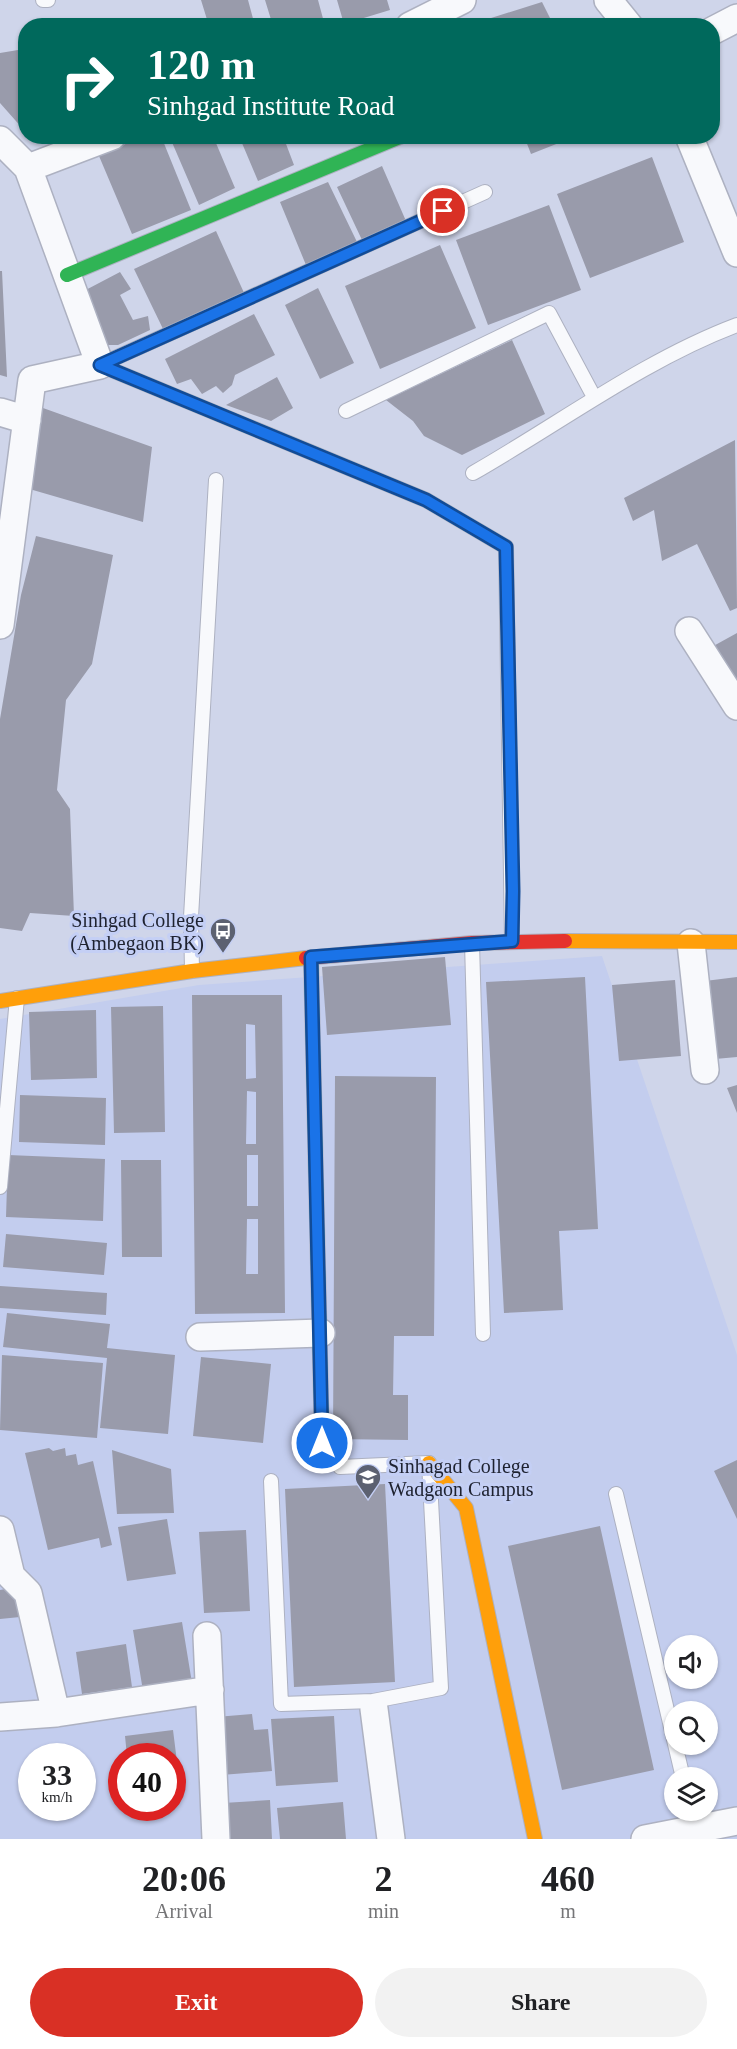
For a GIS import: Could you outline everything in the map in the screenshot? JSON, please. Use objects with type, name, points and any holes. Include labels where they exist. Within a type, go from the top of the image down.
[{"type":"street","points":[[423,18],[462,0]]},
{"type":"street","points":[[608,0],[623,18]]},
{"type":"street","points":[[720,27],[737,18]]},
{"type":"street","points":[[0,140],[28,168],[100,365]]},
{"type":"street","points":[[28,168],[91,144]]},
{"type":"street","points":[[67,275],[383,144]]},
{"type":"street","points":[[692,144],[737,253]]},
{"type":"street","points":[[0,625],[32,380],[100,365],[426,500],[506,547]]},
{"type":"street","points":[[0,412],[27,420]]},
{"type":"street","points":[[689,631],[737,706]]},
{"type":"street","points":[[0,1001],[192,971],[311,957],[472,943],[512,941],[737,942]]},
{"type":"street","points":[[691,943],[705,1070]]},
{"type":"street","points":[[311,957],[322,1443]]},
{"type":"street","points":[[200,1338],[321,1333]]},
{"type":"street","points":[[429,1463],[466,1508],[535,1839]]},
{"type":"street","points":[[0,1530],[11,1576],[28,1593],[56,1713]]},
{"type":"street","points":[[207,1636],[216,1839]]},
{"type":"street","points":[[0,1717],[56,1713],[210,1690]]},
{"type":"street","points":[[374,1705],[391,1839]]},
{"type":"street","points":[[645,1839],[690,1821]]},
{"type":"street","points":[[718,1821],[737,1821]]},
{"type":"lane","points":[[100,365],[485,192]]},
{"type":"lane","points":[[346,411],[549,313],[594,397]]},
{"type":"lane","points":[[473,473],[546,431],[594,397],[737,325]]},
{"type":"lane","points":[[192,971],[191,917],[216,480]]},
{"type":"lane","points":[[506,547],[512,941]]},
{"type":"lane","points":[[472,943],[483,1334]]},
{"type":"lane","points":[[0,1187],[17,997]]},
{"type":"lane","points":[[271,1481],[281,1704],[374,1705],[441,1688],[429,1463],[340,1467]]},
{"type":"lane","points":[[616,1494],[665,1701]]},
{"type":"shaded area","name":"Sinhagad College Wadgaon Campus","points":[[602,956],[737,1355],[737,1839],[0,1839],[0,1019],[199,985]]},
{"type":"building","points":[[201,0],[248,0],[253,18],[207,18]]},
{"type":"building","points":[[265,0],[318,0],[323,18],[271,18]]},
{"type":"building","points":[[337,0],[387,0],[390,10],[364,18],[342,18]]},
{"type":"building","points":[[542,2],[550,18],[491,18]]},
{"type":"building","points":[[18,50],[18,123],[0,103],[0,53]]},
{"type":"building","points":[[125,144],[164,144],[191,210],[132,234],[99,156]]},
{"type":"building","points":[[173,144],[216,144],[235,188],[199,205]]},
{"type":"building","points":[[242,144],[286,144],[294,165],[258,181]]},
{"type":"building","points":[[527,144],[556,144],[531,154]]},
{"type":"building","points":[[652,157],[684,242],[590,278],[557,194]]},
{"type":"building","points":[[382,166],[406,221],[362,240],[337,187]]},
{"type":"building","points":[[328,182],[357,242],[306,265],[280,202]]},
{"type":"building","points":[[549,205],[581,290],[488,325],[456,240]]},
{"type":"building","points":[[216,231],[245,295],[164,331],[134,269]]},
{"type":"building","points":[[440,245],[476,328],[380,369],[345,286]]},
{"type":"building","points":[[0,271],[2,271],[7,377],[0,375]]},
{"type":"building","points":[[120,272],[131,289],[120,295],[133,320],[148,316],[150,330],[118,345],[98,345],[80,293]]},
{"type":"building","points":[[318,288],[354,363],[320,379],[285,305]]},
{"type":"building","points":[[254,314],[275,355],[235,375],[232,385],[223,393],[216,386],[202,394],[191,379],[177,384],[165,359]]},
{"type":"building","points":[[512,340],[545,414],[462,455],[424,436],[413,421],[386,400]]},
{"type":"building","points":[[277,377],[293,408],[271,421],[226,405]]},
{"type":"building","points":[[43,408],[152,447],[143,522],[26,488]]},
{"type":"building","points":[[735,440],[737,608],[730,611],[697,544],[662,561],[654,510],[633,521],[624,498]]},
{"type":"building","points":[[36,536],[113,555],[92,664],[66,700],[57,790],[70,809],[74,916],[30,913],[22,931],[0,928],[0,719],[21,595]]},
{"type":"building","points":[[737,633],[737,697],[708,649]]},
{"type":"building","points":[[445,957],[451,1025],[327,1035],[322,967]]},
{"type":"building","points":[[585,977],[598,1229],[559,1231],[563,1310],[504,1313],[486,982]]},
{"type":"building","points":[[737,977],[737,1057],[715,1059],[705,981]]},
{"type":"building","points":[[675,980],[681,1056],[619,1061],[612,985]]},
{"type":"building","points":[[192,995],[282,995],[285,1313],[195,1314]],"holes":[[[246,1024],[255,1025],[256,1078],[246,1079]],[[247,1091],[256,1092],[256,1144],[246,1144]],[[247,1155],[258,1155],[258,1206],[247,1206]],[[247,1219],[258,1219],[258,1274],[246,1274]]]},
{"type":"building","points":[[163,1006],[165,1132],[114,1133],[111,1007]]},
{"type":"building","points":[[96,1010],[97,1078],[31,1080],[29,1012]]},
{"type":"building","points":[[335,1076],[436,1077],[434,1336],[394,1336],[393,1395],[408,1395],[408,1440],[333,1439]]},
{"type":"building","points":[[737,1085],[737,1113],[727,1088]]},
{"type":"building","points":[[20,1095],[106,1098],[105,1145],[19,1142]]},
{"type":"building","points":[[8,1155],[105,1159],[103,1221],[6,1217]]},
{"type":"building","points":[[121,1160],[161,1160],[162,1257],[122,1257]]},
{"type":"building","points":[[6,1234],[107,1243],[104,1275],[3,1267]]},
{"type":"building","points":[[0,1286],[107,1293],[106,1315],[0,1308]]},
{"type":"building","points":[[7,1313],[110,1324],[107,1348],[175,1355],[168,1434],[100,1428],[107,1358],[3,1347]]},
{"type":"building","points":[[2,1355],[103,1363],[97,1438],[0,1430]]},
{"type":"building","points":[[201,1357],[271,1364],[263,1443],[193,1436]]},
{"type":"building","points":[[49,1448],[53,1451],[65,1448],[66,1456],[76,1454],[78,1465],[93,1461],[112,1545],[101,1548],[99,1538],[48,1550],[25,1453]]},
{"type":"building","points":[[112,1450],[171,1469],[174,1513],[117,1514]]},
{"type":"building","points":[[737,1460],[737,1519],[714,1471]]},
{"type":"building","points":[[385,1484],[395,1682],[294,1687],[285,1489]]},
{"type":"building","points":[[167,1519],[176,1574],[127,1581],[118,1527]]},
{"type":"building","points":[[600,1526],[654,1770],[562,1790],[508,1546]]},
{"type":"building","points":[[246,1530],[250,1611],[204,1613],[199,1532]]},
{"type":"building","points":[[16,1587],[20,1617],[0,1619],[0,1590]]},
{"type":"building","points":[[182,1622],[192,1683],[143,1691],[133,1630]]},
{"type":"building","points":[[126,1644],[132,1687],[82,1694],[76,1652]]},
{"type":"building","points":[[252,1714],[254,1730],[268,1729],[272,1771],[221,1775],[216,1717]]},
{"type":"building","points":[[334,1716],[338,1782],[276,1786],[271,1719]]},
{"type":"building","points":[[173,1730],[175,1743],[126,1743],[125,1736]]},
{"type":"building","points":[[270,1800],[272,1839],[226,1839],[223,1803]]},
{"type":"building","points":[[343,1802],[346,1839],[280,1839],[277,1808]]},
{"type":"traffic: fast","points":[[67,275],[383,144]]},
{"type":"traffic: fast","points":[[100,365],[426,500],[506,547]]},
{"type":"traffic: fast","points":[[311,957],[322,1443]]},
{"type":"traffic: slow","points":[[565,941],[737,942]]},
{"type":"traffic: slow","points":[[0,1001],[192,971],[306,958]]},
{"type":"traffic: slow","points":[[429,1463],[466,1508],[535,1839]]},
{"type":"traffic: jam","points":[[306,958],[472,943],[565,941]]},
{"type":"place","name":"Sinhgad College (Ambegaon BK)","points":[[223,954]]},
{"type":"place","name":"Sinhagad College Wadgaon Campus","points":[[368,1500]]},
{"type":"route","points":[[322,1443],[311,957],[512,941],[506,547],[426,500],[100,365],[443,211]]}]
